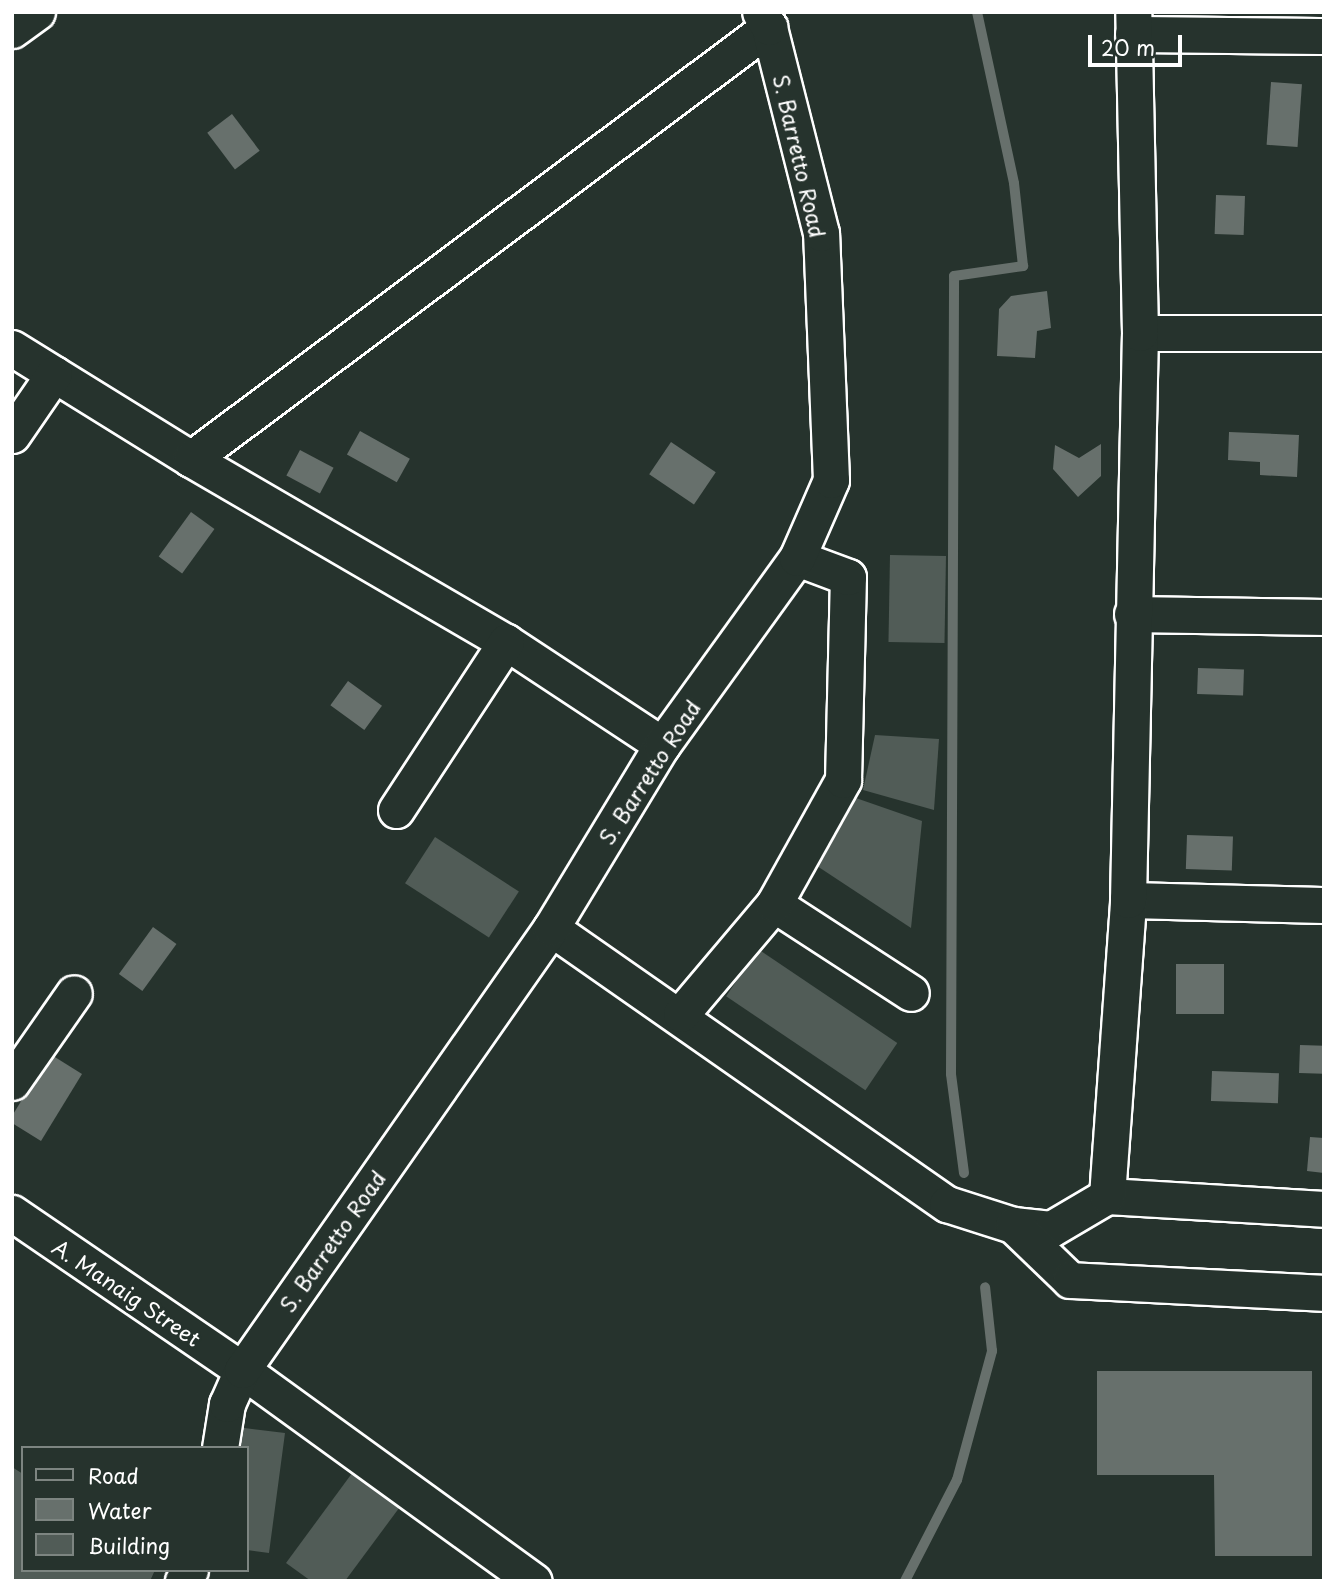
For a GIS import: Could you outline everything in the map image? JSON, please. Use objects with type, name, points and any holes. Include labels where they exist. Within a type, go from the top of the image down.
[{"type":"street","points":[[12,30],[37,12]]},
{"type":"street","points":[[191,459],[764,20]]},
{"type":"street","name":"S. Barretto Road","points":[[220,1446],[227,1404],[242,1370],[551,928],[662,745],[797,558],[831,480],[821,233],[764,20]]},
{"type":"street","points":[[1107,1196],[1128,900],[1140,333],[1133,23],[1324,36]]},
{"type":"street","points":[[1140,333],[1324,332]]},
{"type":"street","points":[[12,348],[191,459],[506,642],[662,745]]},
{"type":"street","points":[[12,435],[54,374]]},
{"type":"street","points":[[681,1014],[774,904],[843,780],[848,576],[797,558]]},
{"type":"street","points":[[1132,614],[1324,617]]},
{"type":"street","points":[[396,810],[506,642]]},
{"type":"street","points":[[1128,900],[1324,905]]},
{"type":"street","points":[[774,904],[911,993]]},
{"type":"street","points":[[551,928],[681,1014],[947,1204],[1013,1225],[1051,1229],[1107,1196],[1324,1209]]},
{"type":"street","points":[[12,1082],[74,993]]},
{"type":"street","name":"A. Manaig Street","points":[[12,1213],[242,1370],[534,1581]]},
{"type":"street","points":[[1013,1225],[1070,1280],[1324,1293]]},
{"type":"water","points":[[1271,82],[1302,84],[1298,147],[1267,145]]},
{"type":"water","points":[[232,114],[260,151],[235,169],[207,133]]},
{"type":"water","points":[[1216,195],[1245,196],[1244,235],[1215,234]]},
{"type":"water","points":[[1047,291],[1051,328],[1037,331],[1035,358],[997,356],[999,309],[1011,296]]},
{"type":"water","points":[[360,431],[410,459],[397,482],[347,455]]},
{"type":"water","points":[[1229,432],[1299,435],[1297,477],[1260,475],[1260,462],[1228,460]]},
{"type":"water","points":[[671,442],[716,472],[694,505],[649,474]]},
{"type":"water","points":[[1101,444],[1101,476],[1078,497],[1053,469],[1055,445],[1079,458]]},
{"type":"water","points":[[300,450],[334,468],[320,493],[286,476]]},
{"type":"water","points":[[191,512],[214,529],[182,574],[159,556]]},
{"type":"water","points":[[1198,668],[1244,670],[1243,696],[1197,694]]},
{"type":"water","points":[[348,681],[382,706],[364,730],[330,705]]},
{"type":"water","points":[[1187,835],[1233,837],[1232,871],[1186,869]]},
{"type":"water","points":[[153,927],[176,944],[142,991],[119,974]]},
{"type":"water","points":[[1176,964],[1224,964],[1224,1014],[1176,1014]]},
{"type":"water","points":[[1300,1045],[1324,1046],[1323,1074],[1299,1073]]},
{"type":"water","points":[[50,1054],[82,1074],[41,1141],[12,1123],[12,1116]]},
{"type":"water","points":[[1212,1071],[1279,1073],[1278,1103],[1211,1101]]},
{"type":"water","points":[[1310,1137],[1324,1138],[1324,1173],[1307,1171]]},
{"type":"water","points":[[1097,1371],[1312,1371],[1312,1556],[1215,1556],[1214,1475],[1097,1475]]},
{"type":"building","points":[[890,555],[946,556],[944,643],[888,642]]},
{"type":"building","points":[[875,735],[939,739],[934,810],[863,790]]},
{"type":"building","points":[[853,797],[922,821],[911,928],[814,864]]},
{"type":"building","points":[[435,837],[519,891],[489,938],[405,883]]},
{"type":"building","points":[[758,949],[897,1043],[865,1090],[726,996]]},
{"type":"building","points":[[229,1426],[285,1433],[269,1553],[248,1550],[248,1446],[226,1446]]},
{"type":"building","points":[[361,1461],[408,1496],[345,1581],[311,1581],[286,1563]]},
{"type":"building","points":[[12,1467],[21,1473],[21,1572],[154,1572],[150,1581],[12,1581]]},
{"type":"waterway","points":[[964,1173],[951,1074],[954,276],[1023,266],[1014,183],[977,12]]},
{"type":"waterway","points":[[905,1581],[957,1480],[992,1351],[985,1287]]}]
